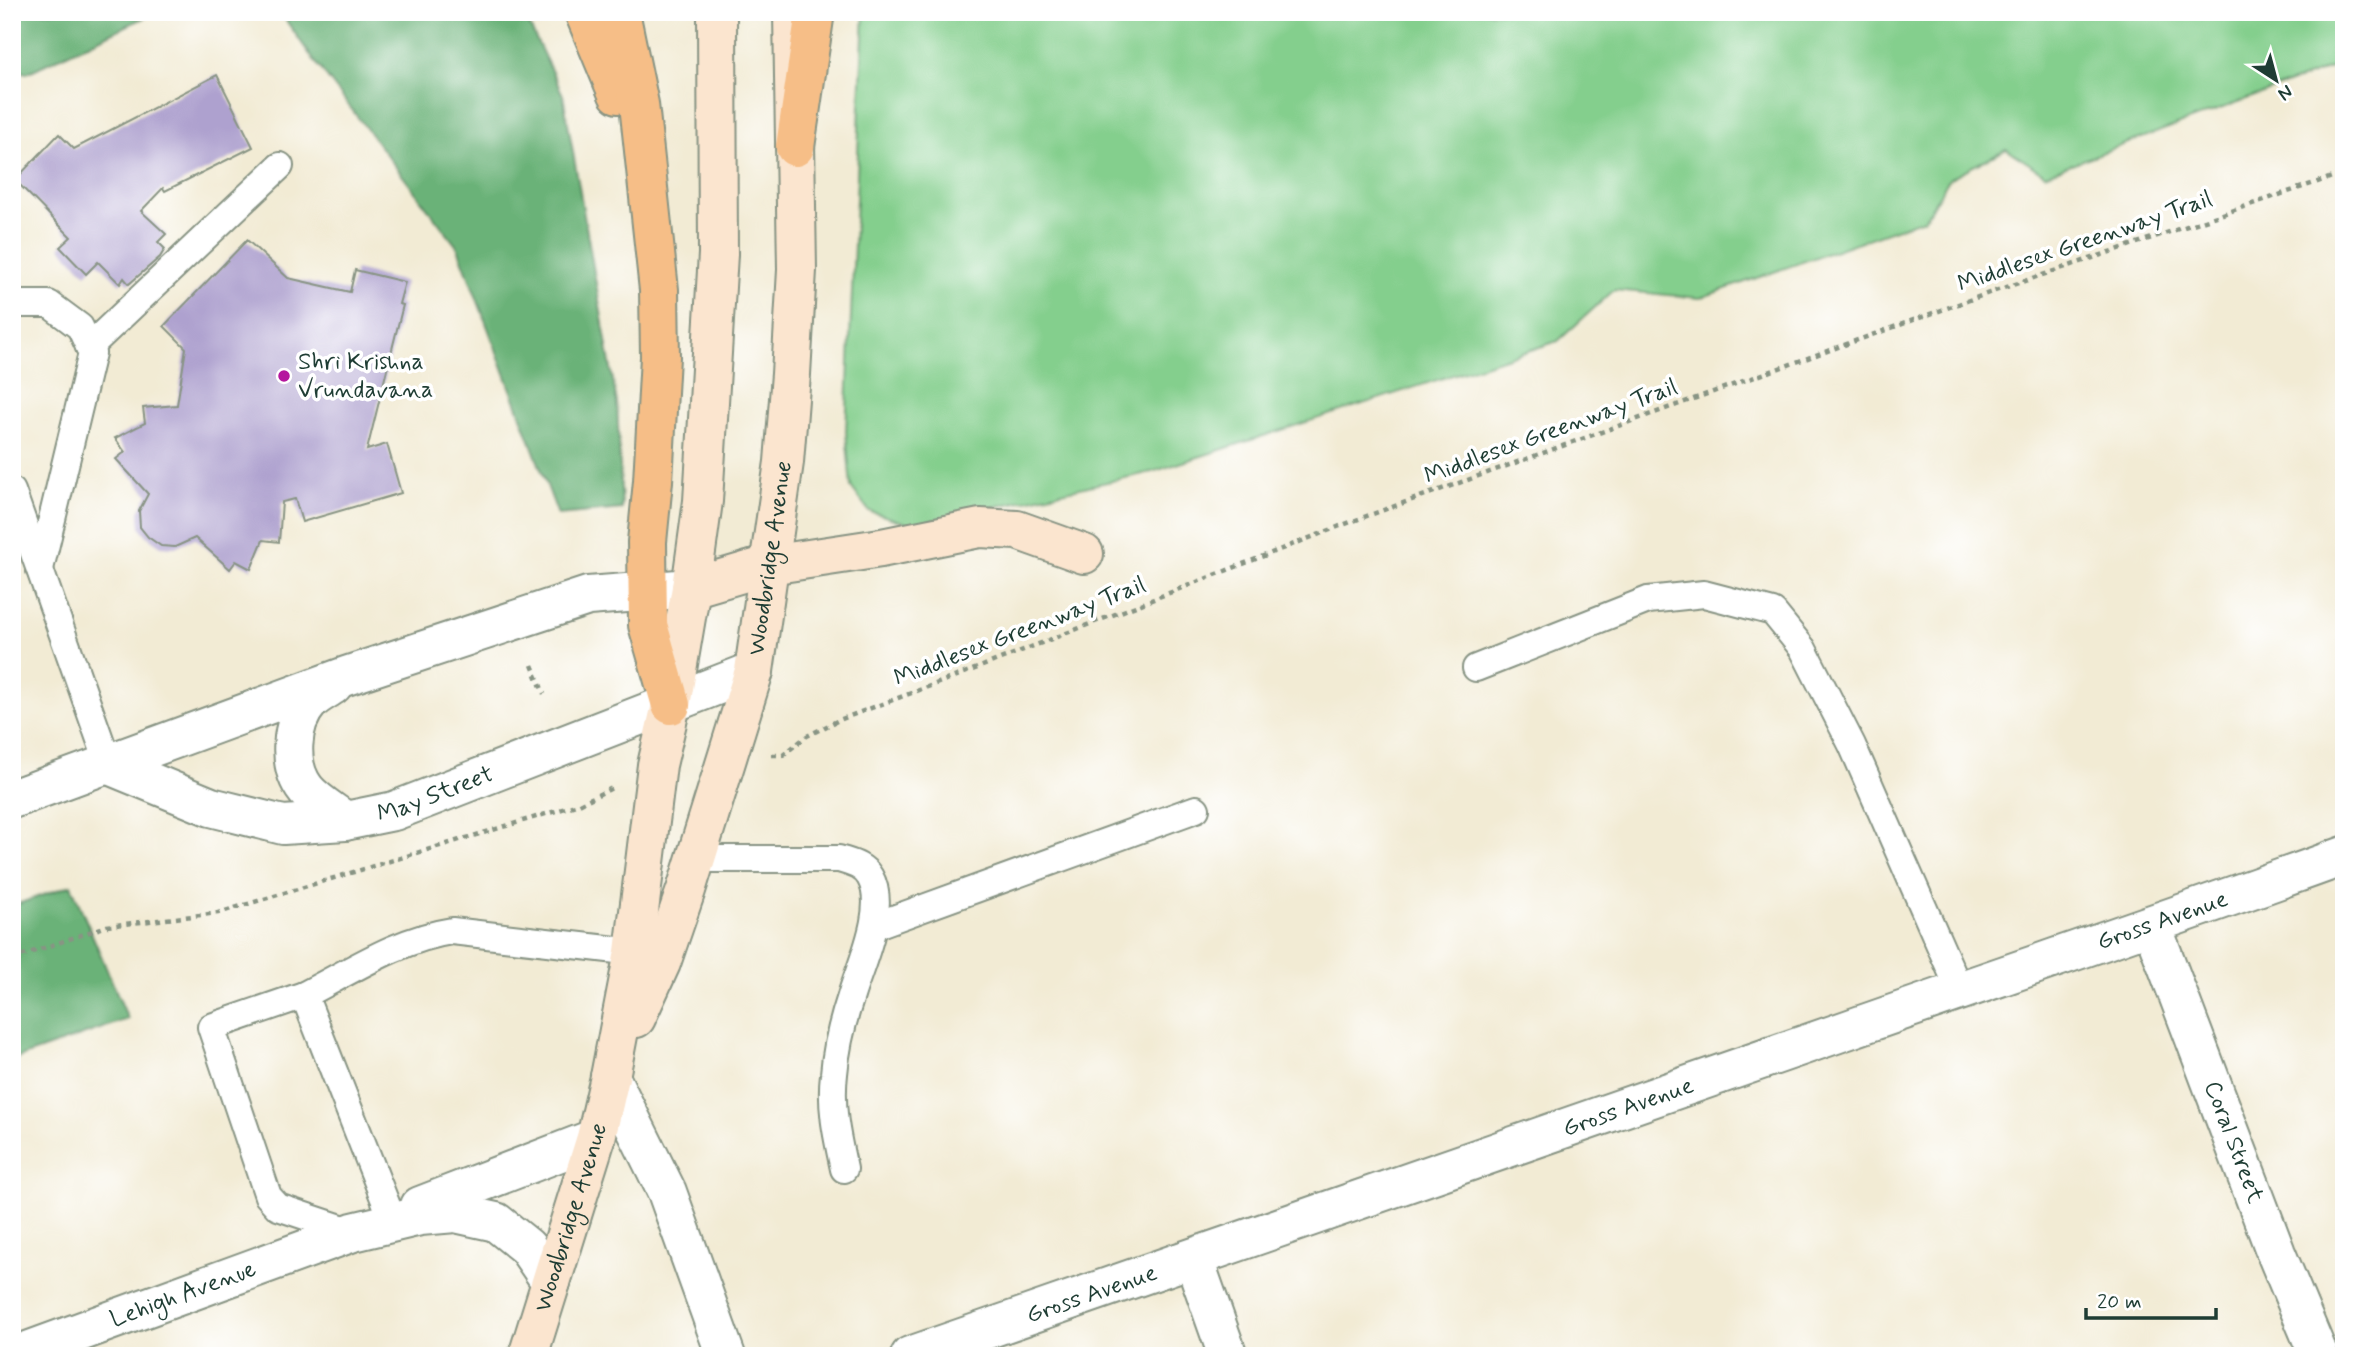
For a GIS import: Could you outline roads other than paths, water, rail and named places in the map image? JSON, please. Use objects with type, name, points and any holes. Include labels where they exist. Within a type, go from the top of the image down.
[{"type":"highway","points":[[584,12],[624,110],[650,201]]},
{"type":"highway","points":[[620,12],[639,104],[659,290],[660,357],[647,542],[648,625],[671,705]]},
{"type":"highway","points":[[796,147],[815,12]]},
{"type":"main road","name":"Woodbridge Avenue","points":[[528,1356],[596,1138],[610,1077],[634,952],[657,765],[671,705],[691,588],[703,501],[719,254],[717,12]]},
{"type":"main road","name":"Woodbridge Avenue","points":[[610,1077],[661,962],[754,671],[784,462],[791,374],[797,270],[793,12]]},
{"type":"main road","points":[[691,588],[769,565],[881,548],[980,528],[1017,530],[1084,554]]},
{"type":"street","points":[[12,799],[346,676],[588,596],[691,588]]},
{"type":"street","name":"May Street","points":[[109,765],[211,807],[283,825],[345,821],[394,811],[754,671]]},
{"type":"street","points":[[345,821],[304,788],[296,769],[293,748],[299,719],[310,701],[346,676]]},
{"type":"street","name":"Gross Avenue","points":[[910,1356],[1194,1260],[2152,926],[2344,856]]},
{"type":"street","name":"Coral Street","points":[[2152,926],[2276,1253],[2319,1356]]},
{"type":"street","points":[[610,1077],[667,1192],[726,1356]]},
{"type":"street","name":"Lehigh Avenue","points":[[14,1356],[353,1232],[596,1138]]},
{"type":"street","name":"Lehigh Avenue","points":[[353,1232],[419,1216],[455,1213],[496,1222],[527,1247],[551,1282]]},
{"type":"street","points":[[1194,1260],[1228,1356]]},
{"type":"lane","points":[[89,347],[280,166]]},
{"type":"lane","points":[[12,304],[49,304],[80,327],[92,354],[40,569]]},
{"type":"lane","points":[[12,491],[109,765]]},
{"type":"lane","points":[[1476,668],[1648,600],[1704,594],[1773,612],[1803,649],[1852,745],[1960,991]]},
{"type":"lane","points":[[874,926],[1196,809]]},
{"type":"lane","points":[[695,859],[839,859],[858,864],[871,878],[875,898],[874,926],[850,997],[834,1074],[833,1117],[844,1169]]},
{"type":"lane","points":[[353,1232],[278,1207],[268,1196],[211,1027],[304,995],[404,944],[430,934],[453,931],[634,952]]},
{"type":"lane","points":[[304,995],[391,1216]]},
{"type":"place","name":"Shri Krishna Vrundavana","points":[[284,376]]}]
